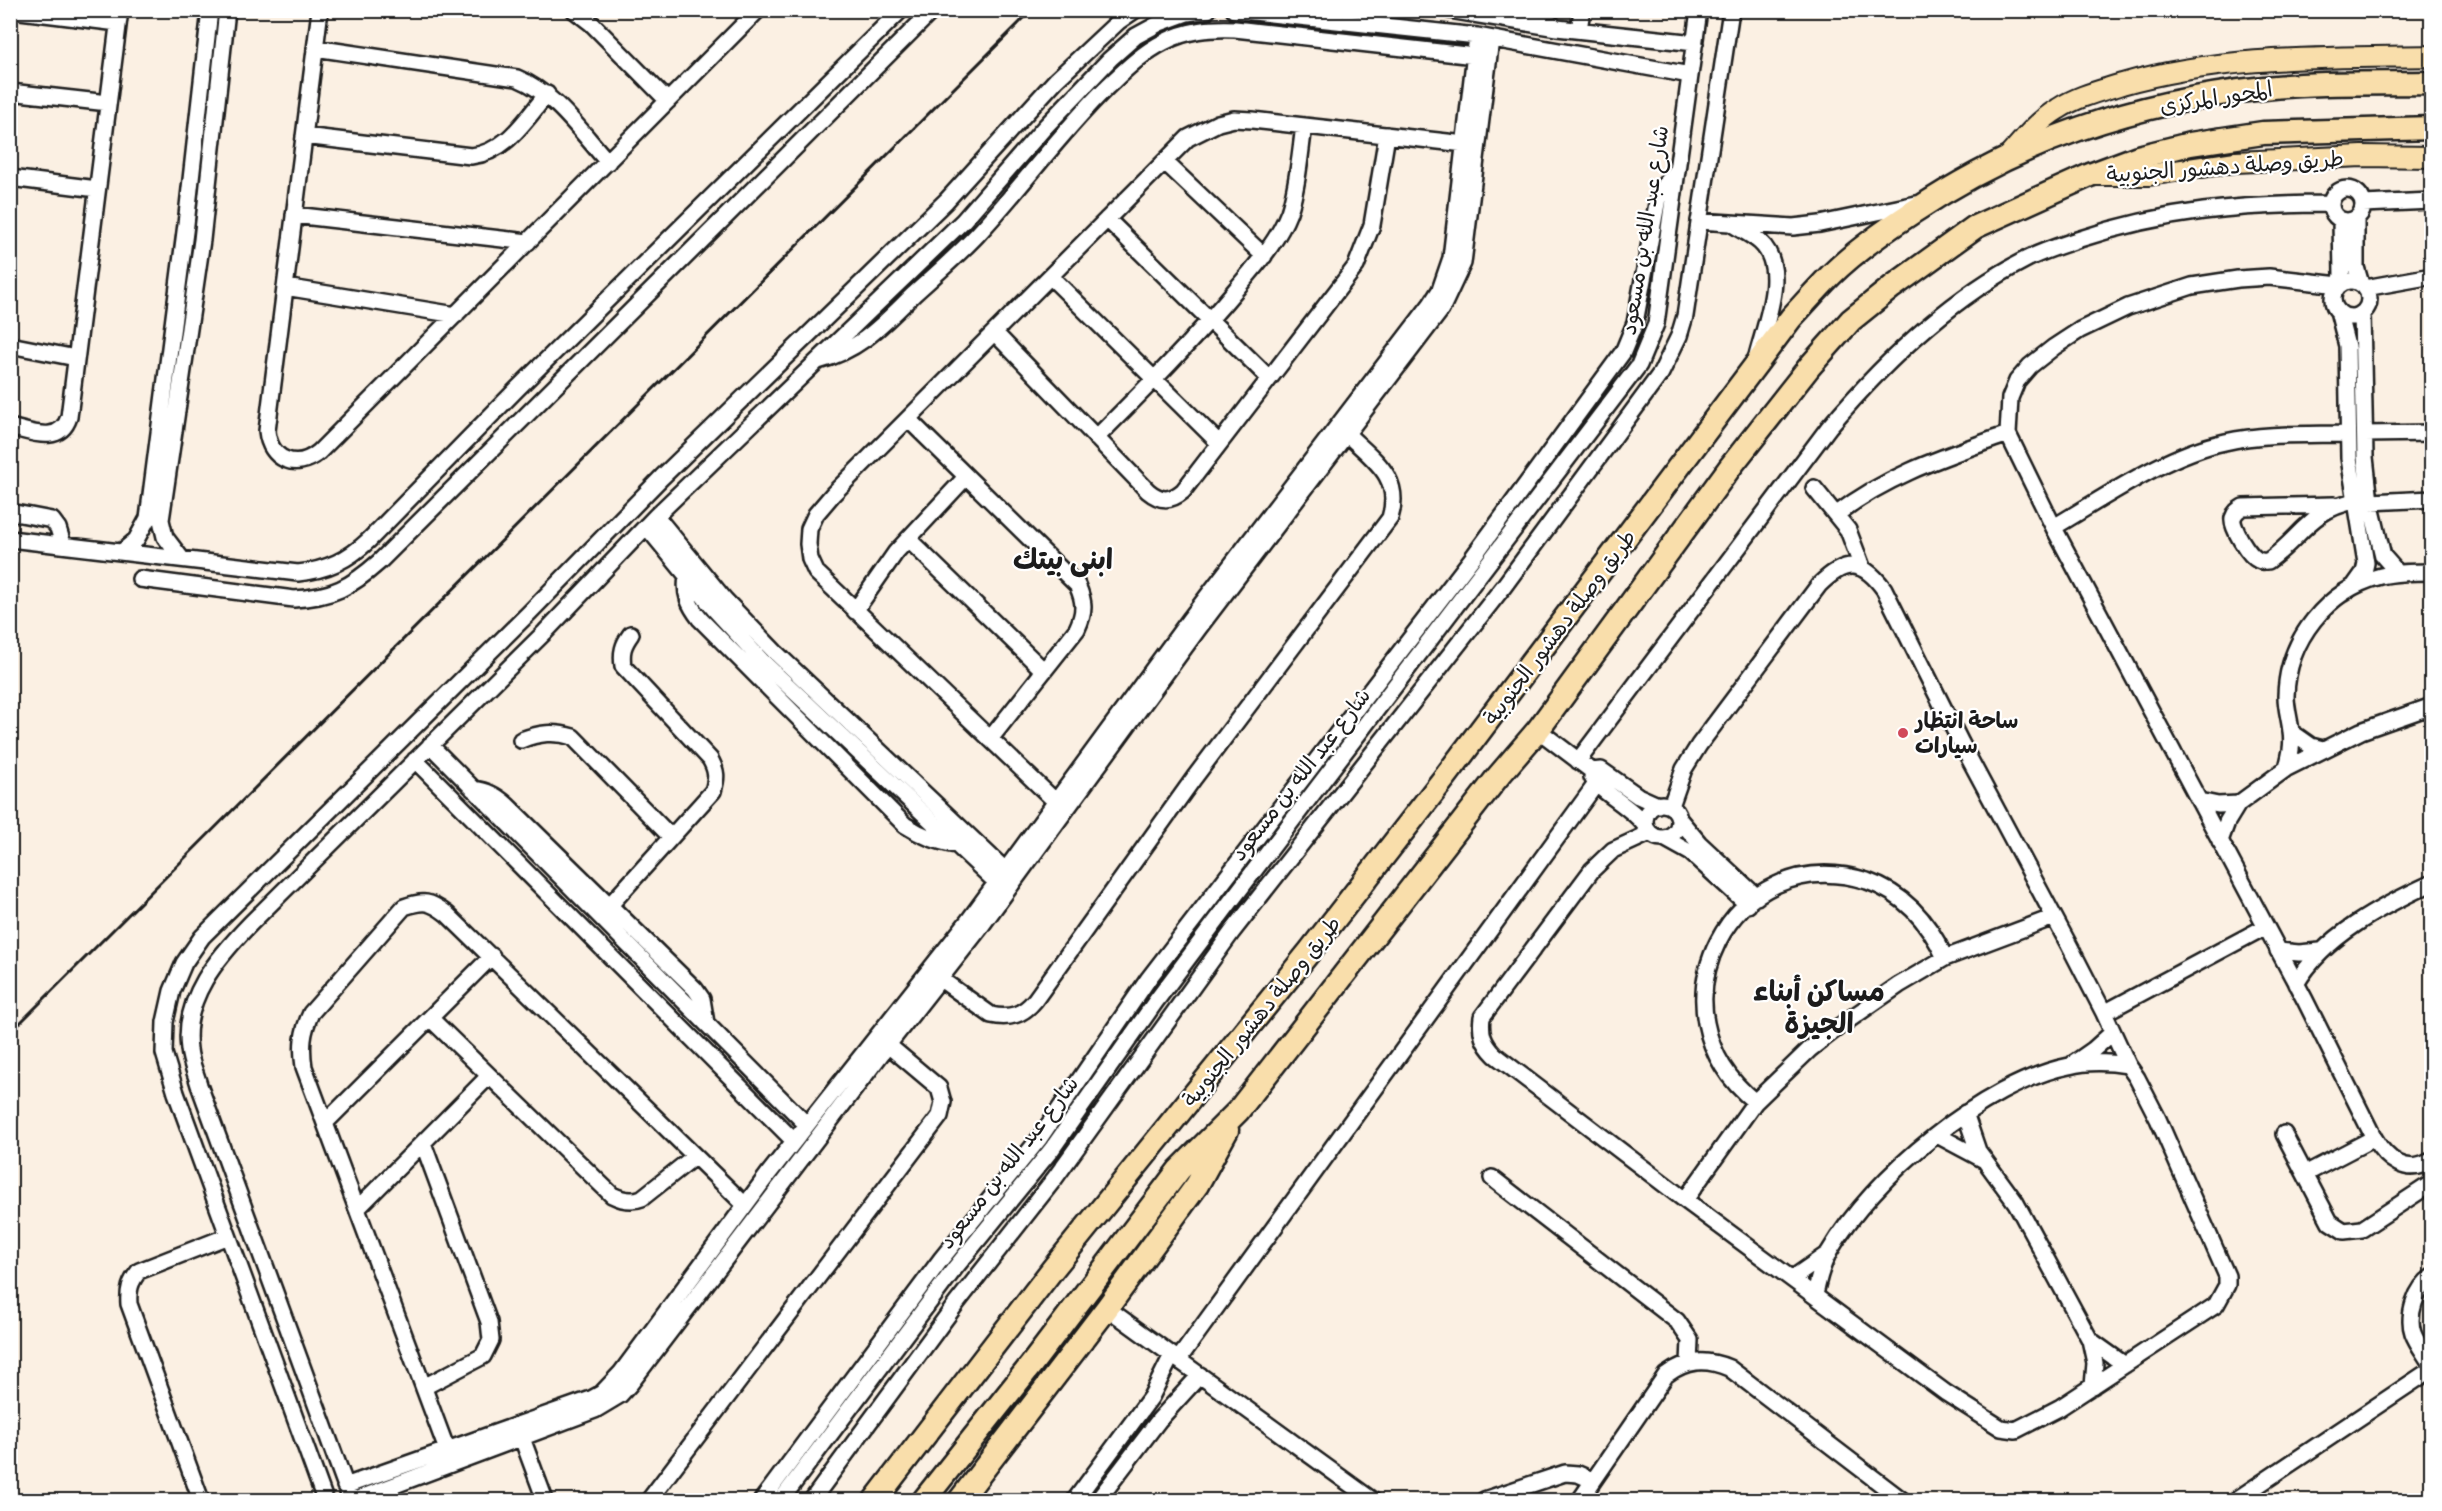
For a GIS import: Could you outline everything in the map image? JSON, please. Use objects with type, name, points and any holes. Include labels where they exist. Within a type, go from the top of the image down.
[{"type":"highway","name":"المحور المركزى","points":[[2009,156],[2107,120],[2199,98],[2303,85],[2432,83]]},
{"type":"highway","name":"المحور المركزى","points":[[2023,203],[2138,157],[2190,144],[2263,133],[2432,128]]},
{"type":"highway","name":"طريق وصلة دهشور الجنوبية","points":[[875,1500],[1052,1270],[1310,951],[1446,776],[1791,318],[1832,274],[1878,235],[1928,202],[2009,156]]},
{"type":"highway","name":"طريق وصلة دهشور الجنوبية","points":[[924,1500],[1031,1365],[1179,1170],[1238,1111],[1496,779],[1538,730],[1731,466],[1810,366],[1851,320],[1975,227],[2023,203]]},
{"type":"highway","points":[[960,1500],[1107,1308],[1197,1185],[1238,1111]]},
{"type":"main road","name":"طريق وصلة دهشور الجنوبية","points":[[2009,156],[2034,127],[2067,103],[2090,93],[2167,73],[2257,60],[2432,56]]},
{"type":"main road","name":"طريق وصلة دهشور الجنوبية","points":[[2090,175],[2149,175],[2236,162],[2362,156],[2432,157]]},
{"type":"street","points":[[10,427],[45,435],[58,433],[63,429],[69,417],[119,17],[12,10]]},
{"type":"street","points":[[181,558],[169,545],[154,519],[210,10]]},
{"type":"street","points":[[123,551],[154,519],[203,226],[227,10]]},
{"type":"street","points":[[320,10],[267,430],[271,448],[286,460],[295,462],[312,458],[320,452],[758,10]]},
{"type":"street","points":[[574,10],[591,23],[668,101]]},
{"type":"street","points":[[10,538],[298,573],[329,567],[344,560],[369,540],[511,395],[901,10]]},
{"type":"street","points":[[140,579],[294,599],[313,598],[350,586],[379,562],[933,10]]},
{"type":"street","points":[[325,1500],[164,1053],[165,1022],[172,991],[180,972],[202,937],[529,614],[689,451],[946,201],[1056,80],[1119,21],[1135,10]]},
{"type":"street","points":[[350,1496],[199,1085],[189,1050],[188,1024],[194,998],[223,954],[309,864],[545,632],[651,521],[963,221],[1044,128],[1110,58],[1136,36],[1161,22],[1187,13],[1208,10]]},
{"type":"street","points":[[1234,10],[1276,15],[1364,17],[1690,75]]},
{"type":"street","points":[[1449,10],[1557,28],[1695,43]]},
{"type":"street","points":[[1532,10],[1549,20],[1557,28]]},
{"type":"street","points":[[1580,30],[1582,10]]},
{"type":"street","name":"شارع عبد الله بن مسعود","points":[[782,1500],[796,1468],[949,1263],[1052,1149],[1204,936],[1631,378],[1650,343],[1658,312],[1699,10]]},
{"type":"street","name":"شارع عبد الله بن مسعود","points":[[812,1500],[956,1304],[1055,1178],[1232,932],[1504,586],[1658,377],[1671,355],[1684,316],[1731,10]]},
{"type":"street","points":[[1274,33],[1276,15]]},
{"type":"street","points":[[816,362],[838,356],[858,345],[976,235],[1088,106],[1123,72],[1163,42],[1185,33],[1210,28],[1475,56]]},
{"type":"street","points":[[1616,62],[1620,34]]},
{"type":"street","points":[[350,1496],[520,1431],[591,1399],[611,1385],[794,1140],[934,974],[979,929],[1045,826],[1055,801],[1381,377],[1441,310],[1463,263],[1461,231],[1465,144],[1475,56],[1484,38]]},
{"type":"street","points":[[1461,231],[1484,38]]},
{"type":"street","points":[[315,48],[506,75],[527,82],[547,94],[608,162]]},
{"type":"street","points":[[860,51],[876,67]]},
{"type":"street","points":[[1110,58],[1123,72]]},
{"type":"street","points":[[10,92],[108,103]]},
{"type":"street","points":[[304,136],[471,156],[482,155],[502,146],[547,94]]},
{"type":"street","points":[[1055,801],[816,572],[810,559],[808,544],[809,529],[816,514],[833,494],[1188,138],[1218,123],[1234,119],[1465,144]]},
{"type":"street","points":[[1096,438],[1210,320],[1263,256],[1278,234],[1289,211],[1304,126]]},
{"type":"street","points":[[1044,128],[1057,140]]},
{"type":"street","points":[[995,333],[1155,497],[1165,500],[1175,498],[1356,266],[1372,225],[1387,135]]},
{"type":"street","points":[[1165,162],[1263,256]]},
{"type":"street","points":[[949,1263],[1039,1138],[1149,978],[1493,531],[1626,345],[1635,323],[1658,198],[1666,183],[1677,171]]},
{"type":"street","points":[[10,184],[11,178],[97,189]]},
{"type":"street","points":[[2398,573],[2383,556],[2362,501],[2348,434],[2347,346],[2334,295],[2340,285],[2342,269],[2353,214],[2357,193],[2349,189],[2337,192],[2330,204],[2334,216],[2353,214],[2432,201]]},
{"type":"street","points":[[715,195],[730,211]]},
{"type":"street","points":[[1699,221],[1808,226],[1928,202]]},
{"type":"street","points":[[1578,760],[1829,427],[1882,368],[1946,312],[2026,260],[2125,225],[2220,208],[2267,204],[2330,204]]},
{"type":"street","points":[[2338,311],[2352,317],[2362,313],[2369,298],[2356,267],[2353,214]]},
{"type":"street","points":[[294,215],[528,242]]},
{"type":"street","points":[[1107,219],[1269,378]]},
{"type":"street","points":[[963,221],[976,235]]},
{"type":"street","points":[[1730,222],[1760,242],[1769,255],[1774,272],[1773,291],[1755,367]]},
{"type":"street","points":[[186,224],[203,226]]},
{"type":"street","points":[[2432,276],[2363,286],[2350,281],[2340,285],[2269,277],[2238,279],[2192,285],[2128,307],[2080,330],[2030,366],[2018,381],[2010,398],[2008,434],[2054,527],[2296,984],[2374,1138],[2392,1161],[2403,1166],[2415,1167],[2432,1160]]},
{"type":"street","points":[[1051,277],[1220,443]]},
{"type":"street","points":[[285,286],[456,315]]},
{"type":"street","points":[[2353,587],[2364,572],[2366,563],[2362,501],[2365,434],[2362,313]]},
{"type":"street","points":[[593,314],[609,331]]},
{"type":"street","points":[[10,345],[76,358]]},
{"type":"street","points":[[350,1496],[447,1450],[595,1410],[620,1395],[888,1045],[1000,876],[1045,826],[1198,630],[1275,517],[1346,433],[1381,377]]},
{"type":"street","points":[[511,395],[528,412]]},
{"type":"street","points":[[908,419],[1077,585],[1084,600],[1083,615],[1077,629],[990,739]]},
{"type":"street","points":[[934,974],[983,1010],[1001,1017],[1019,1014],[1035,1000],[1187,787],[1390,518],[1395,502],[1393,487],[1386,472],[1346,433]]},
{"type":"street","points":[[2365,434],[2432,433]]},
{"type":"street","points":[[1837,514],[1870,490],[1899,475],[2008,434]]},
{"type":"street","points":[[2054,527],[2173,460],[2203,448],[2256,437],[2348,434]]},
{"type":"street","points":[[689,451],[705,468]]},
{"type":"street","points":[[855,611],[884,567],[966,477]]},
{"type":"street","points":[[1549,486],[1568,501]]},
{"type":"street","points":[[1814,488],[1848,530],[1862,567]]},
{"type":"street","points":[[2334,505],[2318,515],[2268,561],[2254,558],[2235,530],[2232,521],[2235,512],[2243,507],[2334,505],[2362,501],[2432,499]]},
{"type":"street","points":[[10,513],[52,520],[58,528],[63,544]]},
{"type":"street","points":[[651,521],[687,576],[763,662],[956,844],[1000,876]]},
{"type":"street","points":[[651,521],[775,652],[1000,876]]},
{"type":"street","points":[[1493,531],[1508,540]]},
{"type":"street","points":[[908,539],[1044,671]]},
{"type":"street","points":[[209,588],[212,561]]},
{"type":"street","points":[[1852,565],[1862,567],[1875,577],[1884,589],[1951,724],[2104,1013],[2128,1065],[2158,1119],[2227,1276],[2227,1285],[2216,1305],[2093,1386],[2016,1430],[2001,1428],[1946,1394],[1793,1278],[1685,1200],[1495,1054],[1482,1038],[1480,1027],[1482,1017],[1581,882],[1613,850],[1654,833],[1677,829],[1669,810],[1679,781],[1695,752],[1805,602],[1831,573],[1841,567],[1852,565]]},
{"type":"street","points":[[2286,768],[2292,744],[2286,696],[2287,680],[2295,651],[2305,632],[2320,612],[2353,587],[2382,576],[2432,572]]},
{"type":"street","points":[[529,614],[545,632]]},
{"type":"street","points":[[610,905],[713,791],[717,780],[716,769],[710,759],[624,666],[621,654],[624,643],[631,634]]},
{"type":"street","points":[[2220,841],[2227,822],[2238,804],[2286,768],[2361,731],[2432,706]]},
{"type":"street","points":[[1538,730],[1578,760],[1636,813],[1654,833],[1691,853],[1752,901]]},
{"type":"street","points":[[2292,732],[2311,746],[2323,749]]},
{"type":"street","points":[[521,740],[546,733],[560,733],[573,737],[671,837]]},
{"type":"street","points":[[1337,735],[1352,745]]},
{"type":"street","points":[[430,746],[807,1125]]},
{"type":"street","points":[[415,760],[794,1140]]},
{"type":"street","points":[[1075,1500],[1151,1397],[1175,1357],[1601,770],[1638,796],[1669,810],[1752,901]]},
{"type":"street","points":[[472,788],[485,790],[497,796],[696,989],[702,999],[706,1023]]},
{"type":"street","points":[[2199,801],[2218,805],[2238,804]]},
{"type":"street","points":[[1654,833],[1646,816],[1649,811],[1669,810]]},
{"type":"street","points":[[1264,830],[1278,840]]},
{"type":"street","points":[[292,847],[309,864]]},
{"type":"street","points":[[1755,1102],[1732,1082],[1723,1068],[1710,1042],[1703,1013],[1704,981],[1714,948],[1734,917],[1752,901],[1785,882],[1815,876],[1836,875],[1866,881],[1894,894],[1909,905],[1936,937],[1946,958]]},
{"type":"street","points":[[2296,984],[2320,951],[2379,911],[2432,883]]},
{"type":"street","points":[[447,1450],[304,1067],[301,1049],[303,1030],[311,1013],[404,907],[419,902],[435,904],[492,956],[745,1205]]},
{"type":"street","points":[[1685,1200],[1755,1102],[1810,1049],[1837,1028],[1899,985],[1946,958],[2054,916]]},
{"type":"street","points":[[1189,925],[1204,936]]},
{"type":"street","points":[[2104,1013],[2265,927]]},
{"type":"street","points":[[2278,951],[2299,953],[2320,951]]},
{"type":"street","points":[[325,1123],[492,956]]},
{"type":"street","points":[[430,1018],[612,1195],[619,1199],[635,1201],[642,1198],[695,1156]]},
{"type":"street","points":[[1793,1278],[1829,1252],[1880,1187],[1965,1113],[2013,1085],[2070,1065],[2093,1050],[2112,1032]]},
{"type":"street","points":[[649,1500],[940,1116],[943,1102],[939,1089],[888,1045]]},
{"type":"street","points":[[2070,1065],[2100,1063],[2128,1065]]},
{"type":"street","points":[[357,1209],[489,1076]]},
{"type":"street","points":[[1965,1113],[1984,1160],[2016,1203],[2090,1340],[2095,1363],[2093,1386]]},
{"type":"street","points":[[2284,1134],[2330,1222],[2344,1232],[2362,1229],[2432,1183]]},
{"type":"street","points":[[1937,1135],[1984,1160]]},
{"type":"street","points":[[1039,1138],[1052,1149]]},
{"type":"street","points":[[2305,1174],[2374,1138]]},
{"type":"street","points":[[423,1143],[489,1322],[491,1340],[483,1356],[424,1387]]},
{"type":"street","points":[[768,1173],[782,1184]]},
{"type":"street","points":[[1492,1178],[1677,1321],[1690,1340],[1689,1362]]},
{"type":"street","points":[[201,1500],[129,1304],[128,1292],[131,1280],[139,1271],[228,1236]]},
{"type":"street","points":[[1815,1295],[1829,1252]]},
{"type":"street","points":[[2236,1500],[2432,1367],[2413,1332],[2412,1317],[2414,1303],[2421,1289],[2432,1277]]},
{"type":"street","points":[[1107,1308],[1372,1500]]},
{"type":"street","points":[[269,1348],[292,1340]]},
{"type":"street","points":[[2090,1340],[2125,1365]]},
{"type":"street","points":[[1580,1500],[1666,1375],[1689,1362],[1703,1361],[1729,1368],[1902,1500]]},
{"type":"street","points":[[1098,1500],[1159,1420],[1200,1375]]},
{"type":"street","points":[[520,1431],[545,1500]]},
{"type":"street","points":[[762,1500],[796,1468]]},
{"type":"street","points":[[1484,1500],[1564,1473],[1578,1474],[1592,1480]]},
{"type":"railway","points":[[10,1033],[1032,10]]},
{"type":"place","name":"ساحة انتظار سيارات","points":[[1903,733]]},
{"type":"district","name":"ابنى بيتك","points":[[1063,559]]},
{"type":"district","name":"مساكن أبناء الجيزة","points":[[1819,1007]]}]
